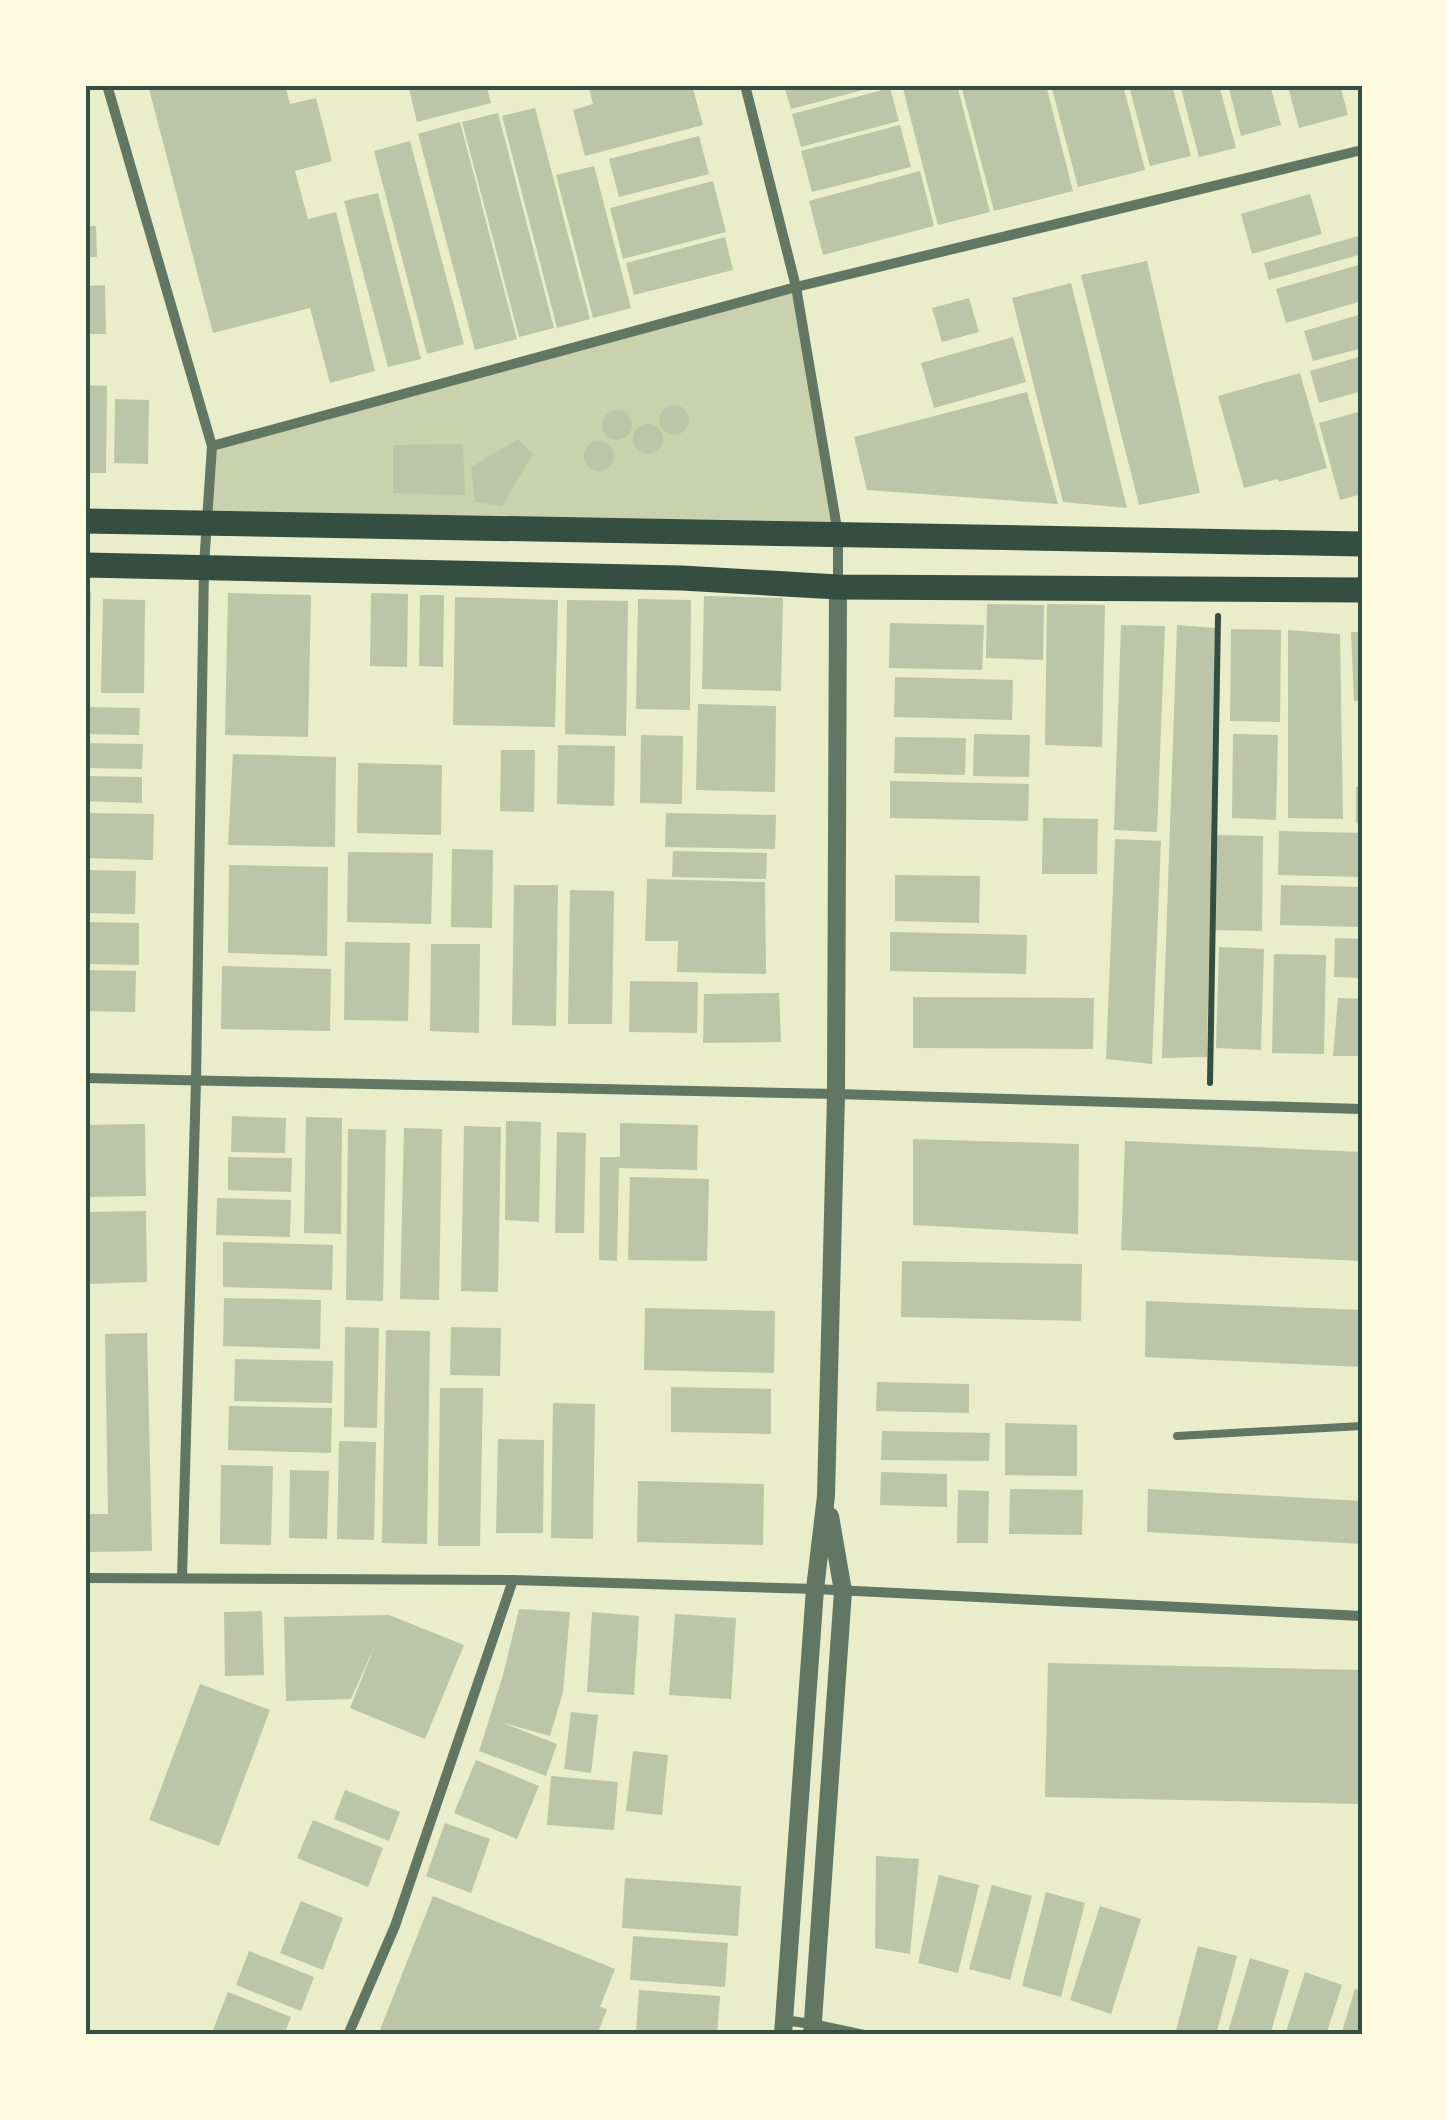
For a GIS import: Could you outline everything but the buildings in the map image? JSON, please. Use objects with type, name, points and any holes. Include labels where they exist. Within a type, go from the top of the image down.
[{"type":"main road","points":[[85,522],[1362,544]]},
{"type":"main road","points":[[85,565],[682,578],[838,587],[1362,590]]},
{"type":"street","points":[[106,85],[212,446],[204,566],[196,1081],[182,1578]]},
{"type":"street","points":[[744,85],[796,287],[838,534],[836,1094],[826,1496],[815,1589],[783,2028],[864,2035]]},
{"type":"street","points":[[212,446],[796,287],[1362,150]]},
{"type":"street","points":[[85,1078],[1362,1109]]},
{"type":"street","points":[[812,2029],[843,1591],[826,1496]]},
{"type":"street","points":[[85,1578],[513,1580],[815,1589],[1362,1616]]},
{"type":"street","points":[[348,2035],[395,1926],[513,1580]]},
{"type":"lane","points":[[1176,1436],[1362,1426]]},
{"type":"path","points":[[1210,1105],[1218,589]]},
{"type":"green space","points":[[796,287],[838,534],[208,524],[212,446]]}]
